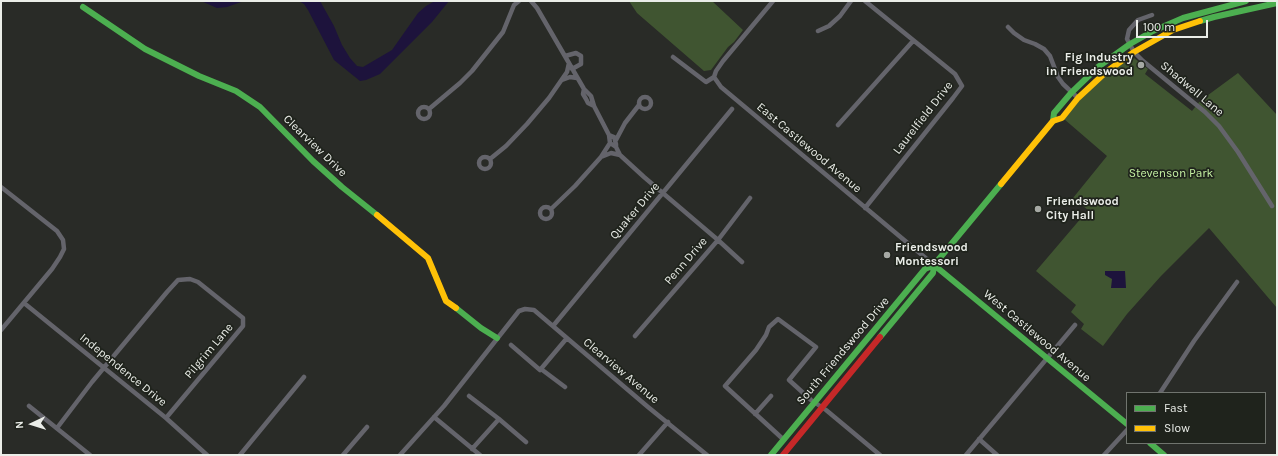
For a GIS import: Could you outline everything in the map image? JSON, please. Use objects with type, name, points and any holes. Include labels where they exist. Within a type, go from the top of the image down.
[{"type":"main road","points":[[1221,7],[1228,1]]},
{"type":"main road","points":[[1243,1],[1244,10]]},
{"type":"main road","name":"South Friendswood Drive","points":[[1053,121],[1054,113],[1071,92],[1098,67],[1130,44],[1153,31],[1183,18],[1243,1]]},
{"type":"main road","name":"South Friendswood Drive","points":[[771,455],[925,269],[934,265],[1053,121],[1062,118],[1078,98],[1106,72],[1134,52],[1172,30],[1197,22],[1277,3]]},
{"type":"main road","name":"Clearview Drive","points":[[83,7],[145,49],[199,76],[236,91],[260,107],[342,187],[384,220],[428,258],[446,301],[481,328],[498,338]]},
{"type":"main road","name":"South Friendswood Drive","points":[[783,455],[933,273],[934,265]]},
{"type":"main road","name":"West Castlewood Avenue","points":[[934,265],[1126,423]]},
{"type":"main road","points":[[1151,444],[1164,455]]},
{"type":"street","points":[[429,109],[472,71],[503,32],[514,5],[518,1]]},
{"type":"street","points":[[531,1],[577,78],[584,89],[591,96],[594,106],[609,135],[610,143],[601,157],[551,209]]},
{"type":"street","points":[[673,57],[706,82],[714,78],[716,71],[723,60],[773,1]]},
{"type":"street","points":[[818,31],[829,26],[840,16],[851,1]]},
{"type":"street","name":"Laurelfield Drive","points":[[865,1],[955,74],[962,86],[865,208]]},
{"type":"street","points":[[1130,44],[1127,39],[1128,33],[1134,24],[1142,18],[1152,15]]},
{"type":"street","points":[[1008,28],[1024,40],[1035,44],[1044,50],[1050,56],[1058,77],[1078,98]]},
{"type":"street","points":[[838,124],[913,41]]},
{"type":"street","name":"Shadwell Lane","points":[[1130,44],[1134,52],[1142,61],[1220,126],[1272,206]]},
{"type":"street","points":[[565,56],[576,53],[581,56],[581,64],[572,69]]},
{"type":"street","points":[[490,159],[527,124],[549,98],[567,72],[569,64]]},
{"type":"street","points":[[562,80],[570,77],[577,78]]},
{"type":"street","name":"East Castlewood Avenue","points":[[714,78],[720,87],[934,265]]},
{"type":"street","points":[[639,106],[637,106],[625,123],[616,140],[616,147],[620,155],[662,194],[718,240],[742,262]]},
{"type":"street","name":"Quaker Drive","points":[[553,326],[732,109]]},
{"type":"street","points":[[609,135],[614,137],[616,140]]},
{"type":"street","points":[[610,143],[616,147]]},
{"type":"street","points":[[601,157],[611,153],[620,155]]},
{"type":"street","points":[[1,187],[57,231],[63,240],[64,249],[60,257],[1,330]]},
{"type":"street","name":"Penn Drive","points":[[635,336],[718,240],[750,198]]},
{"type":"street","name":"Pilgrim Lane","points":[[104,368],[179,280],[190,279],[198,282],[243,318],[243,326],[166,418]]},
{"type":"street","points":[[1161,392],[1237,282]]},
{"type":"street","name":"Independence Drive","points":[[24,303],[166,418],[206,455]]},
{"type":"street","name":"Clearview Avenue","points":[[498,338],[520,310],[534,310],[707,455]]},
{"type":"street","points":[[784,440],[726,386],[756,350],[766,335],[769,327],[778,319],[816,347],[789,380],[880,455]]},
{"type":"street","points":[[966,455],[1075,325]]},
{"type":"street","points":[[400,455],[434,417],[498,338]]},
{"type":"street","points":[[541,368],[567,338]]},
{"type":"street","points":[[511,345],[540,370],[541,368],[565,387]]},
{"type":"street","points":[[57,428],[104,368]]},
{"type":"street","points":[[240,455],[304,377]]},
{"type":"street","points":[[469,396],[526,442]]},
{"type":"street","points":[[755,414],[770,396]]},
{"type":"street","points":[[29,406],[90,455]]},
{"type":"street","points":[[434,417],[480,455]]},
{"type":"street","points":[[472,449],[499,419]]},
{"type":"street","points":[[639,455],[668,422]]},
{"type":"street","points":[[344,455],[367,427]]},
{"type":"street","points":[[1104,455],[1126,431]]},
{"type":"street","points":[[979,439],[998,455]]},
{"type":"green space","points":[[629,1],[712,1],[743,30],[711,70],[704,71],[637,13]]},
{"type":"green space","name":"Stevenson Park","points":[[1134,58],[1148,69],[1145,74],[1192,111],[1200,101],[1238,73],[1277,115],[1277,308],[1209,228],[1161,276],[1127,314],[1103,346],[1081,329],[1084,324],[1071,312],[1076,305],[1036,271],[1088,210],[1073,198],[1107,156],[1064,119],[1081,99],[1109,73],[1129,59]]},
{"type":"shaded area","points":[[201,1],[244,1],[227,7],[217,8]]},
{"type":"shaded area","points":[[299,1],[320,1],[350,58],[357,66],[363,67],[392,50],[418,13],[426,6],[435,1],[449,1],[432,22],[380,74],[360,81],[334,60],[308,10],[304,4]]},
{"type":"shaded area","points":[[1105,271],[1125,271],[1126,288],[1111,288],[1112,279],[1105,275]]},
{"type":"traffic: fast","points":[[1053,121],[1054,113],[1071,93],[1098,67],[1130,44],[1153,31],[1183,18],[1246,1]]},
{"type":"traffic: fast","points":[[1200,21],[1277,3]]},
{"type":"traffic: fast","points":[[83,7],[145,49],[199,76],[236,91],[260,107],[313,161],[377,215]]},
{"type":"traffic: fast","points":[[771,455],[925,269],[934,265],[1001,184]]},
{"type":"traffic: fast","points":[[934,265],[1126,423]]},
{"type":"traffic: fast","points":[[880,337],[933,273],[934,265]]},
{"type":"traffic: fast","points":[[456,308],[481,328],[497,338]]},
{"type":"traffic: fast","points":[[1151,444],[1164,455]]},
{"type":"traffic: slow","points":[[1001,184],[1053,121],[1062,118],[1078,98],[1106,72],[1134,52],[1173,30],[1200,21]]},
{"type":"traffic: slow","points":[[377,215],[428,258],[446,301],[456,308]]},
{"type":"traffic: jam","points":[[783,455],[880,337]]},
{"type":"place","name":"Fig Industry in Friendswood","points":[[1141,65]]},
{"type":"place","name":"Friendswood City Hall","points":[[1038,209]]},
{"type":"place","name":"Friendswood Montessori","points":[[887,255]]}]
